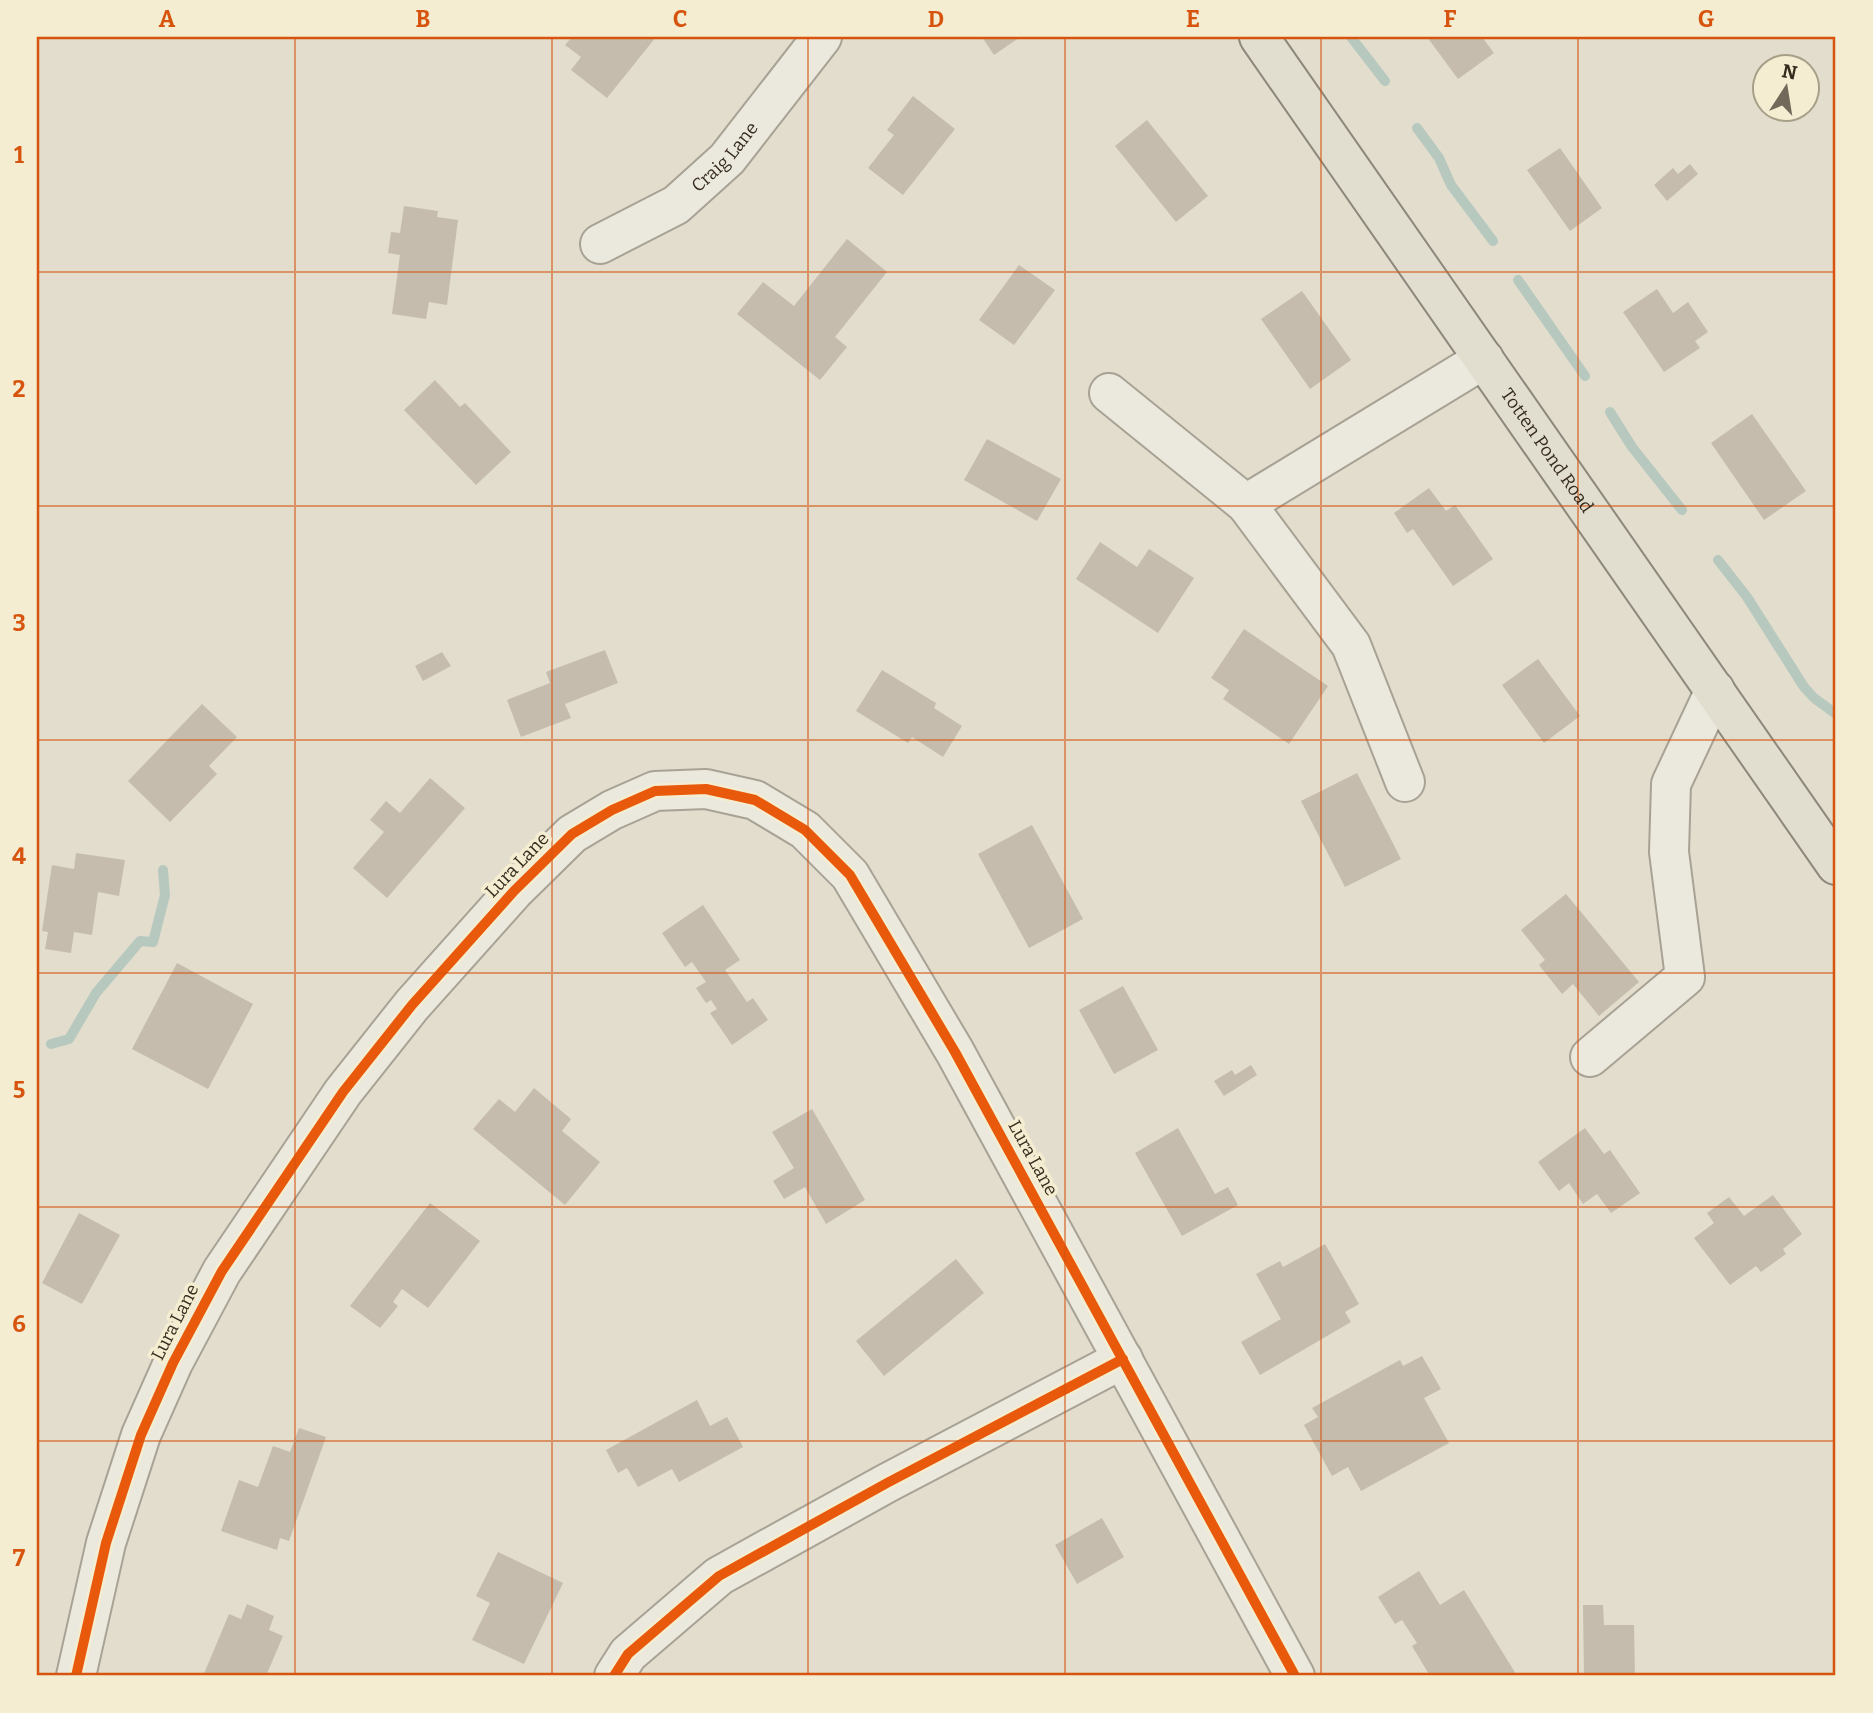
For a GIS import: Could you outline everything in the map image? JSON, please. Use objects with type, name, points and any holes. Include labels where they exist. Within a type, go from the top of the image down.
[{"type":"main road","name":"Totten Pond Road","points":[[1259,37],[1836,865]]},
{"type":"street","name":"Craig Lane","points":[[600,244],[676,205],[727,159],[822,37]]},
{"type":"street","points":[[1246,504],[1484,359]]},
{"type":"street","points":[[1109,393],[1246,504],[1351,645],[1405,782]]},
{"type":"street","points":[[1590,1057],[1685,977],[1669,852],[1671,784],[1715,690]]},
{"type":"street","name":"Lura Lane","points":[[76,1676],[106,1542],[141,1434],[173,1363],[222,1270],[343,1092],[412,1005],[514,891],[572,834],[612,810],[655,792],[706,789],[755,800],[806,831],[850,875],[955,1052],[1295,1676]]},
{"type":"street","points":[[614,1676],[628,1654],[719,1576],[887,1483],[1123,1359]]},
{"type":"building","points":[[572,37],[656,37],[607,98],[571,70],[581,57],[565,45]]},
{"type":"building","points":[[982,37],[1020,37],[994,55]]},
{"type":"building","points":[[1427,37],[1482,37],[1494,53],[1458,79]]},
{"type":"building","points":[[913,96],[955,129],[903,195],[868,168],[894,135],[887,130]]},
{"type":"building","points":[[1147,120],[1208,196],[1176,222],[1115,146]]},
{"type":"building","points":[[1560,148],[1602,208],[1570,231],[1527,170]]},
{"type":"building","points":[[1690,164],[1698,174],[1667,201],[1654,185],[1673,168],[1678,174]]},
{"type":"building","points":[[404,206],[438,211],[437,217],[458,220],[447,305],[429,302],[426,319],[392,314],[400,255],[388,253],[391,232],[400,233]]},
{"type":"building","points":[[847,239],[887,272],[835,337],[847,347],[820,380],[737,314],[763,282],[794,306]]},
{"type":"building","points":[[1019,265],[1055,290],[1014,345],[979,320]]},
{"type":"building","points":[[1657,289],[1673,313],[1688,302],[1708,332],[1695,341],[1700,348],[1664,372],[1623,312]]},
{"type":"building","points":[[1302,291],[1351,360],[1310,389],[1261,319]]},
{"type":"building","points":[[435,380],[460,407],[465,403],[511,452],[476,485],[404,410]]},
{"type":"building","points":[[1752,414],[1806,491],[1764,520],[1711,443]]},
{"type":"building","points":[[987,439],[1061,479],[1037,521],[964,480]]},
{"type":"building","points":[[1429,488],[1446,511],[1455,505],[1493,559],[1453,586],[1413,529],[1407,533],[1394,513]]},
{"type":"building","points":[[1100,542],[1137,567],[1149,549],[1194,578],[1158,633],[1076,579]]},
{"type":"building","points":[[1244,629],[1328,686],[1289,744],[1223,699],[1229,690],[1211,678]]},
{"type":"building","points":[[605,650],[618,683],[565,704],[571,718],[521,737],[507,700],[550,683],[546,672]]},
{"type":"building","points":[[442,652],[451,666],[423,681],[415,666]]},
{"type":"building","points":[[1538,659],[1580,716],[1544,743],[1502,685]]},
{"type":"building","points":[[882,670],[936,703],[934,708],[962,726],[943,757],[912,737],[908,743],[856,711]]},
{"type":"building","points":[[202,704],[237,737],[209,766],[217,774],[170,822],[128,781]]},
{"type":"building","points":[[1357,773],[1401,859],[1345,887],[1301,801]]},
{"type":"building","points":[[430,778],[465,808],[387,898],[353,868],[384,832],[370,820],[386,801],[400,813]]},
{"type":"building","points":[[1032,825],[1083,919],[1029,948],[978,854]]},
{"type":"building","points":[[76,853],[125,860],[119,896],[98,892],[92,935],[74,932],[71,953],[45,949],[48,932],[42,931],[52,865],[74,869]]},
{"type":"building","points":[[1566,894],[1639,982],[1599,1016],[1573,984],[1562,994],[1539,965],[1545,960],[1521,930]]},
{"type":"building","points":[[703,905],[740,960],[725,970],[747,1002],[753,998],[768,1020],[732,1045],[710,1013],[717,1009],[711,1000],[706,1003],[696,988],[706,982],[692,962],[685,967],[662,933]]},
{"type":"building","points":[[177,963],[253,1004],[208,1089],[132,1049]]},
{"type":"building","points":[[1123,986],[1158,1050],[1114,1074],[1079,1010]]},
{"type":"building","points":[[1251,1065],[1257,1075],[1224,1096],[1214,1081],[1232,1070],[1235,1075]]},
{"type":"building","points":[[534,1088],[571,1119],[562,1131],[600,1162],[565,1205],[473,1129],[499,1099],[515,1112]]},
{"type":"building","points":[[812,1109],[865,1200],[826,1224],[805,1187],[784,1199],[773,1181],[794,1168],[772,1132]]},
{"type":"building","points":[[1178,1128],[1215,1194],[1228,1187],[1238,1205],[1182,1236],[1135,1153]]},
{"type":"building","points":[[1585,1128],[1604,1154],[1610,1150],[1640,1193],[1611,1213],[1597,1194],[1583,1204],[1569,1183],[1559,1191],[1538,1162]]},
{"type":"building","points":[[1773,1195],[1802,1234],[1783,1249],[1786,1254],[1761,1272],[1756,1266],[1730,1285],[1694,1238],[1714,1223],[1707,1213],[1729,1197],[1744,1216]]},
{"type":"building","points":[[430,1203],[480,1241],[428,1308],[402,1289],[393,1302],[398,1306],[380,1328],[350,1306]]},
{"type":"building","points":[[79,1213],[120,1235],[82,1304],[42,1283]]},
{"type":"building","points":[[1325,1244],[1359,1304],[1345,1312],[1351,1322],[1260,1375],[1241,1342],[1281,1319],[1256,1274],[1280,1261],[1283,1267]]},
{"type":"building","points":[[956,1259],[984,1293],[884,1376],[856,1341]]},
{"type":"building","points":[[1422,1356],[1441,1389],[1424,1398],[1449,1443],[1361,1491],[1348,1467],[1332,1476],[1304,1425],[1318,1417],[1312,1408],[1400,1360],[1403,1366]]},
{"type":"building","points":[[697,1400],[710,1426],[727,1417],[743,1447],[679,1482],[672,1469],[638,1487],[627,1468],[618,1473],[606,1450]]},
{"type":"building","points":[[299,1428],[326,1437],[289,1541],[280,1538],[277,1550],[221,1531],[239,1480],[258,1487],[273,1446],[290,1452]]},
{"type":"building","points":[[1102,1518],[1124,1557],[1077,1584],[1055,1545]]},
{"type":"building","points":[[498,1552],[563,1583],[524,1664],[472,1640],[490,1603],[476,1596]]},
{"type":"building","points":[[1419,1571],[1440,1605],[1464,1590],[1516,1674],[1430,1676],[1412,1646],[1417,1643],[1402,1620],[1395,1624],[1378,1597]]},
{"type":"building","points":[[247,1604],[274,1616],[269,1630],[283,1636],[266,1676],[203,1676],[229,1614],[241,1619]]},
{"type":"building","points":[[1583,1605],[1603,1605],[1604,1625],[1634,1625],[1635,1676],[1584,1676]]},
{"type":"waterway","points":[[1351,37],[1385,81]]},
{"type":"waterway","points":[[1417,128],[1439,158],[1451,185],[1493,241]]},
{"type":"waterway","points":[[1518,280],[1585,376]]},
{"type":"waterway","points":[[1610,412],[1632,447],[1682,510]]},
{"type":"waterway","points":[[1718,560],[1747,597],[1804,687],[1836,714]]},
{"type":"waterway","points":[[51,1044],[69,1039],[96,993],[140,941],[153,942],[165,895],[163,870]]},
{"type":"cycle path","points":[[76,1676],[106,1543],[141,1435],[173,1363],[222,1271],[343,1092],[412,1005],[514,891],[572,834],[612,810],[655,791],[706,789],[755,800],[805,830],[850,875],[955,1052],[1295,1676]]},
{"type":"cycle path","points":[[614,1676],[628,1654],[719,1576],[887,1483],[1123,1359]]}]
